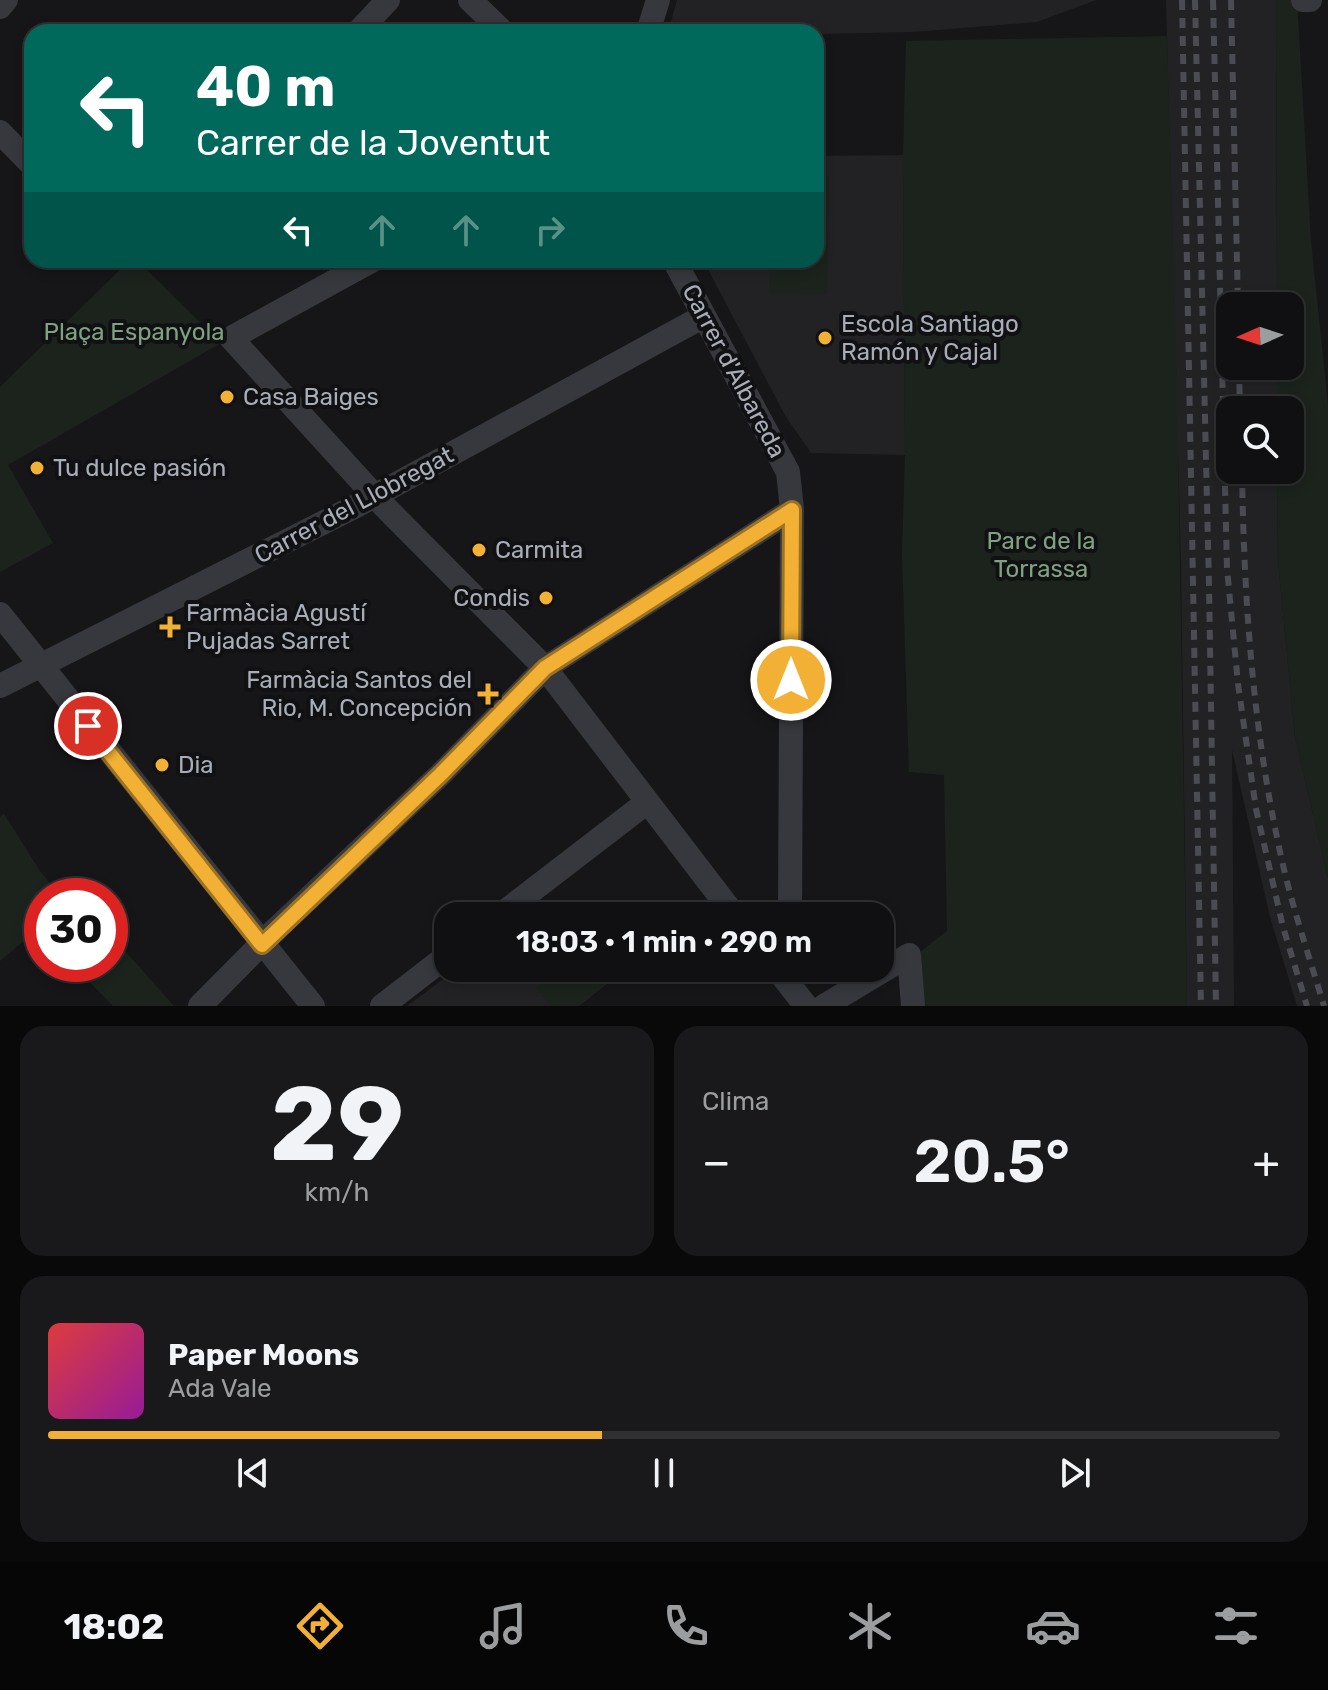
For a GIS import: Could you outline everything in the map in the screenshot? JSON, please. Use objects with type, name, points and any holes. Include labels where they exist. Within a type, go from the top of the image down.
[{"type":"street","points":[[0,7],[6,0]]},
{"type":"street","points":[[366,24],[388,0]]},
{"type":"street","points":[[470,0],[495,24]]},
{"type":"street","points":[[650,24],[658,0]]},
{"type":"street","points":[[1303,0],[1310,0]]},
{"type":"street","points":[[0,132],[24,157]]},
{"type":"street","points":[[358,268],[231,338],[375,496],[545,668],[724,902]]},
{"type":"street","name":"Carrer d'Albareda","points":[[678,268],[788,472],[792,510],[790,902]]},
{"type":"street","name":"Carrer del Llobregat","points":[[0,686],[375,496],[704,316]]},
{"type":"street","points":[[200,1006],[441,774],[545,668],[792,510]]},
{"type":"street","points":[[0,614],[313,1006]]},
{"type":"street","points":[[517,902],[646,803]]},
{"type":"street","points":[[382,1006],[434,966]]},
{"type":"street","points":[[824,1006],[913,970],[913,1006]]},
{"type":"street","points":[[790,982],[806,1006]]},
{"type":"shaded area","points":[[677,0],[1096,0],[1037,22],[913,32],[824,34],[824,24],[670,24]]},
{"type":"shaded area","points":[[1166,0],[1276,0],[1277,292],[1216,292],[1216,380],[1277,380],[1277,396],[1216,396],[1216,484],[1277,484],[1278,561],[1295,737],[1328,878],[1328,1006],[1297,1006],[1270,917],[1232,750],[1234,1006],[1187,1006],[1181,564]]},
{"type":"shaded area","name":"Escola Santiago Ramón y Cajal","points":[[903,155],[905,455],[811,453],[786,417],[707,268],[824,268],[824,156]]},
{"type":"shaded area","points":[[439,982],[608,983],[579,1006],[407,1006]]},
{"type":"green space","points":[[1276,0],[1297,0],[1311,241],[1328,405],[1328,878],[1295,737],[1278,561],[1277,484],[1304,484],[1304,396],[1277,396],[1277,380],[1304,380],[1304,292],[1277,292]]},
{"type":"green space","name":"Parc de la Torrassa","points":[[1167,36],[1177,378],[1187,1006],[919,1006],[916,955],[947,931],[944,775],[909,772],[902,554],[906,41]]},
{"type":"green space","points":[[824,176],[829,176],[827,294],[769,293],[769,268],[824,268]]},
{"type":"green space","name":"Plaça Espanyola","points":[[122,268],[145,268],[221,343],[8,465],[53,543],[0,572],[0,387]]},
{"type":"green space","points":[[4,814],[46,878],[24,878],[24,941],[0,961],[0,817]]},
{"type":"green space","points":[[128,954],[174,1006],[113,1006],[90,982],[128,982]]},
{"type":"green space","points":[[545,982],[606,983],[577,1006],[550,1006],[537,988]]},
{"type":"railway","points":[[1182,0],[1201,1006]]},
{"type":"railway","points":[[1195,0],[1216,1006]]},
{"type":"railway","points":[[1213,0],[1227,568],[1238,684],[1256,809],[1283,927],[1307,1006]]},
{"type":"railway","points":[[1231,0],[1238,292]]},
{"type":"railway","points":[[1239,380],[1240,396]]},
{"type":"railway","points":[[1242,484],[1248,619],[1264,767],[1287,883],[1324,1006]]},
{"type":"place","name":"Escola Santiago Ramón y Cajal","points":[[825,338]]},
{"type":"place","name":"Casa Baiges","points":[[227,397]]},
{"type":"place","name":"Tu dulce pasión","points":[[37,468]]},
{"type":"place","name":"Carmita","points":[[479,550]]},
{"type":"place","name":"Condis","points":[[546,598]]},
{"type":"place","name":"Farmàcia Agustí Pujadas Sarret","points":[[170,627]]},
{"type":"place","name":"Farmàcia Santos del Rio, M. Concepción","points":[[488,694]]},
{"type":"place","name":"Dia","points":[[162,765]]},
{"type":"route","points":[[88,726],[262,945],[441,774],[545,668],[792,510],[791,680]]}]
